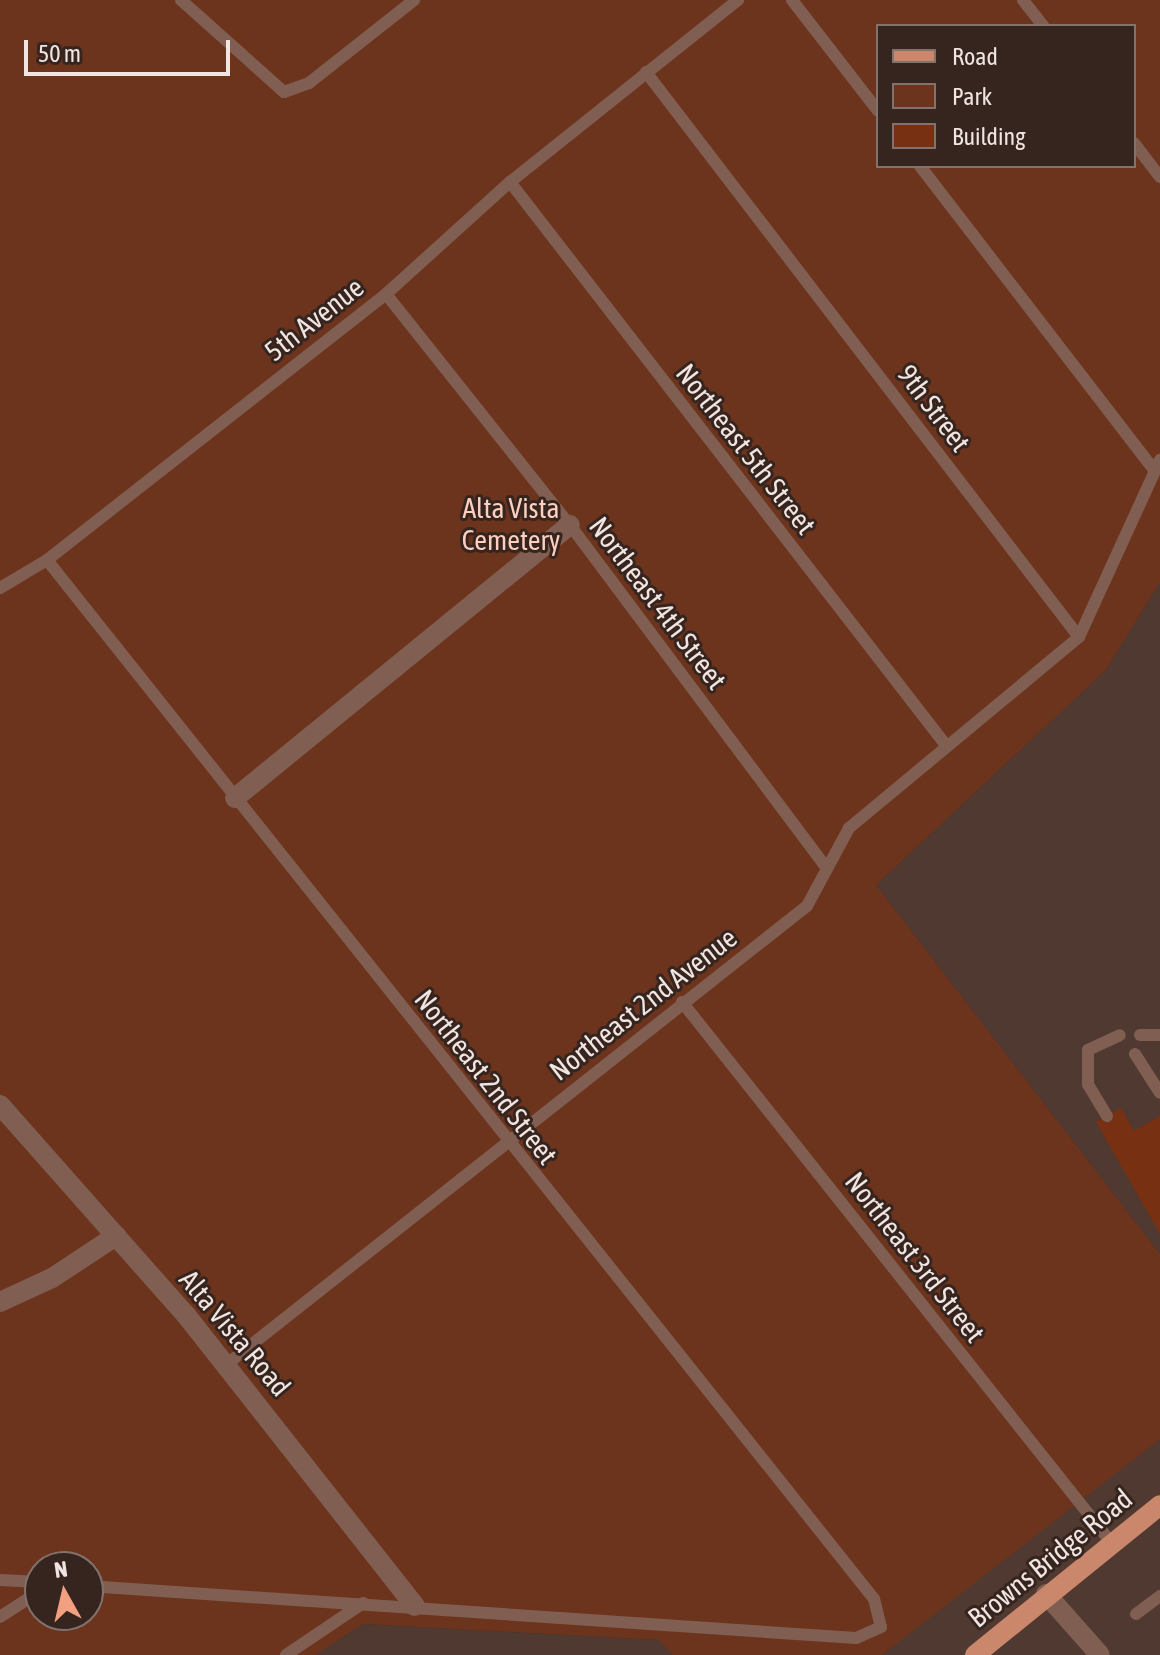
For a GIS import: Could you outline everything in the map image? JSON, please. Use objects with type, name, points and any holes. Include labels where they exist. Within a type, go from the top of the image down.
[{"type":"main road","name":"Browns Bridge Road","points":[[975,1655],[1110,1541],[1160,1505]]},
{"type":"street","points":[[235,798],[570,525]]},
{"type":"street","name":"Alta Vista Road","points":[[0,1105],[227,1364],[415,1606]]},
{"type":"street","points":[[0,1302],[52,1278],[116,1236]]},
{"type":"street","points":[[1046,1594],[1100,1655]]},
{"type":"lane","points":[[181,0],[284,92],[309,83],[414,0]]},
{"type":"lane","name":"5th Avenue","points":[[0,588],[47,560],[386,294],[510,182],[738,0]]},
{"type":"lane","points":[[792,0],[876,108]]},
{"type":"lane","points":[[1023,0],[1041,24]]},
{"type":"lane","name":"9th Street","points":[[646,72],[1079,637]]},
{"type":"lane","points":[[1136,146],[1160,177]]},
{"type":"lane","points":[[922,168],[1158,466],[1079,637],[945,744]]},
{"type":"lane","name":"Northeast 5th Street","points":[[510,182],[945,744]]},
{"type":"lane","name":"Northeast 4th Street","points":[[386,294],[570,525],[827,869]]},
{"type":"lane","name":"Northeast 2nd Street","points":[[47,560],[506,1142],[874,1599],[881,1627],[856,1638],[415,1606]]},
{"type":"lane","name":"Northeast 2nd Avenue","points":[[227,1364],[807,906],[849,828],[945,744]]},
{"type":"lane","name":"Northeast 3rd Street","points":[[682,1002],[1110,1541]]},
{"type":"lane","points":[[1107,1116],[1088,1084],[1088,1050],[1120,1035]]},
{"type":"lane","points":[[1140,1035],[1160,1035]]},
{"type":"lane","points":[[1135,1054],[1160,1093]]},
{"type":"lane","points":[[0,1580],[24,1581]]},
{"type":"lane","points":[[104,1587],[415,1606]]},
{"type":"lane","points":[[1136,1614],[1160,1596]]},
{"type":"lane","points":[[0,1617],[24,1601]]},
{"type":"lane","points":[[286,1655],[364,1603]]},
{"type":"shaded area","points":[[1160,582],[1160,1254],[876,885],[1106,670]]},
{"type":"shaded area","points":[[1160,1439],[1160,1655],[882,1655],[1006,1555]]},
{"type":"shaded area","points":[[363,1624],[659,1640],[673,1655],[316,1655]]},
{"type":"green space","name":"Alta Vista Cemetery","points":[[0,0],[1160,0],[1160,582],[1106,670],[876,885],[1160,1254],[1160,1439],[882,1655],[673,1655],[659,1640],[363,1624],[316,1655],[0,1655]]},
{"type":"building","points":[[1121,1108],[1134,1131],[1160,1116],[1160,1234],[1096,1122]]}]
